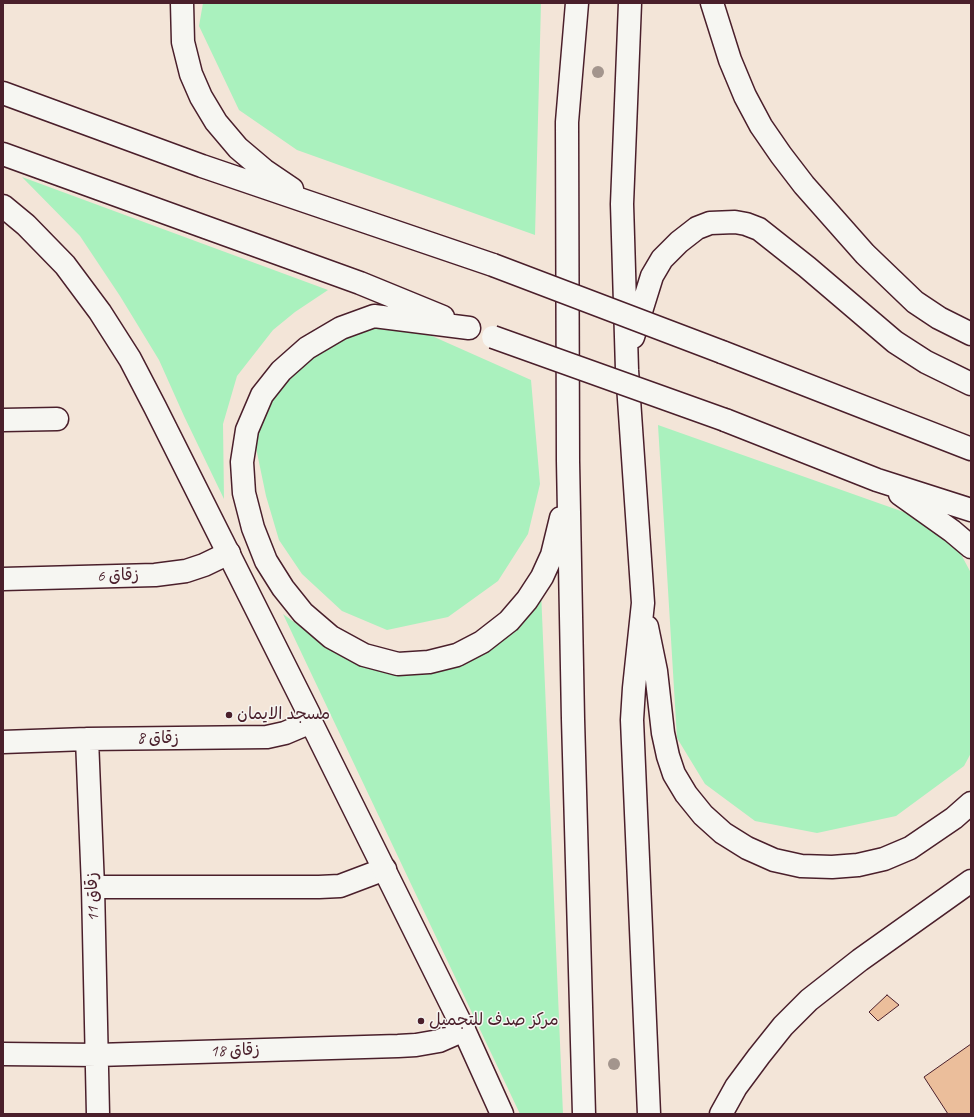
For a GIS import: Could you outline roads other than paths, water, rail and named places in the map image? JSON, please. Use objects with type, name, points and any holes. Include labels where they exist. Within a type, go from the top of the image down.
[{"type":"main road","points":[[182,3],[183,42],[191,74],[201,97],[216,122],[238,148],[264,170],[322,207]]},
{"type":"main road","points":[[561,3],[565,28],[568,70],[568,461],[573,727],[584,1114]]},
{"type":"main road","points":[[567,122],[577,3]]},
{"type":"main road","points":[[630,3],[622,204],[627,370],[643,603],[656,671],[668,756],[674,774],[686,794],[703,815],[723,833],[747,848],[774,860],[801,866],[832,867],[858,865],[884,860],[915,844],[954,818],[971,803]]},
{"type":"main road","points":[[712,3],[730,60],[745,96],[761,126],[781,155],[865,254],[915,302],[939,318],[971,334]]},
{"type":"main road","points":[[3,93],[202,166],[493,265],[971,449]]},
{"type":"main road","points":[[3,154],[360,283],[492,337],[725,420],[877,480],[971,510]]},
{"type":"main road","points":[[3,206],[26,225],[65,265],[100,312],[134,366],[305,706],[311,722],[464,1030],[502,1114]]},
{"type":"main road","points":[[627,370],[631,343],[639,316],[652,276],[662,259],[678,242],[696,228],[710,223],[735,222],[759,229],[807,267],[895,342],[926,362],[971,384]]},
{"type":"main road","points":[[470,328],[374,316],[341,328],[307,348],[281,371],[262,395],[247,430],[242,462],[244,493],[253,528],[266,561],[283,588],[303,613],[331,638],[364,655],[398,664],[429,662],[457,655],[482,642],[509,621],[527,600],[542,577],[552,555],[558,533],[563,507],[568,461]]},
{"type":"main road","points":[[3,420],[57,419]]},
{"type":"main road","points":[[877,480],[900,494],[952,531],[971,547]]},
{"type":"main road","name":"زقاق 6","points":[[3,579],[155,575],[186,571],[204,565],[229,553]]},
{"type":"main road","points":[[643,603],[632,720],[649,1114]]},
{"type":"main road","name":"زقاق 8","points":[[3,742],[87,739],[267,737],[285,733],[311,722]]},
{"type":"main road","name":"زقاق 11","points":[[87,739],[93,887],[98,1114]]},
{"type":"main road","points":[[93,887],[340,886],[385,869]]},
{"type":"main road","points":[[720,1114],[736,1087],[759,1056],[783,1026],[809,1000],[860,960],[971,881]]},
{"type":"main road","name":"زقاق 18","points":[[3,1054],[97,1055],[416,1045],[439,1041],[464,1030]]},
{"type":"place","name":"مسجد الايمان","points":[[229,715]]},
{"type":"place","name":"مركز صدف للتجميل","points":[[421,1021]]}]
